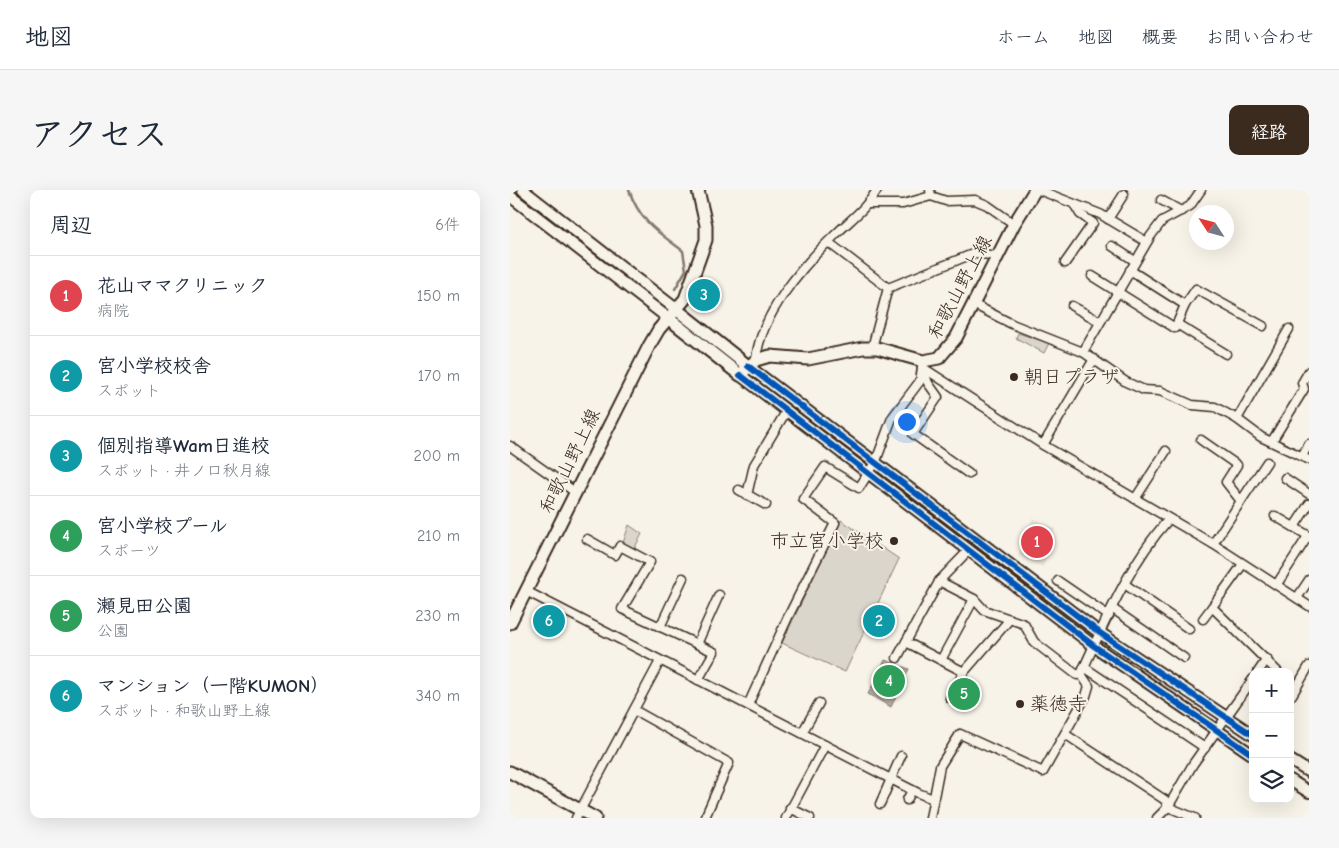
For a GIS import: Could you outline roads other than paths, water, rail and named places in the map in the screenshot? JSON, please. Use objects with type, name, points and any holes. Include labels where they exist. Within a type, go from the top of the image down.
[{"type":"main road","name":"和歌山野上線","points":[[510,623],[574,492],[649,346],[668,318],[686,299],[706,240],[706,225],[698,190]]},
{"type":"main road","name":"和歌山野上線","points":[[748,367],[770,356],[808,358],[872,348],[923,364],[939,358],[956,338],[1014,224],[1035,190]]},
{"type":"main road","points":[[676,309],[748,367]]},
{"type":"main road","points":[[668,318],[748,367]]},
{"type":"main road","points":[[510,772],[578,814],[595,818]]},
{"type":"street","points":[[523,190],[676,309]]},
{"type":"street","points":[[748,367],[790,281],[869,204],[877,190]]},
{"type":"street","points":[[1039,190],[1108,219],[1147,242]]},
{"type":"street","points":[[1083,352],[1135,261],[1162,221],[1190,206],[1201,190]]},
{"type":"street","points":[[869,204],[903,204],[930,193],[946,201],[975,200],[987,205],[1014,224]]},
{"type":"street","points":[[1108,219],[1124,194]]},
{"type":"street","points":[[510,196],[668,318]]},
{"type":"street","points":[[1161,200],[1181,211]]},
{"type":"street","points":[[1066,263],[1093,223],[1080,214],[1074,204]]},
{"type":"street","points":[[828,242],[888,288]]},
{"type":"street","points":[[1112,246],[1135,261]]},
{"type":"street","points":[[888,288],[975,253],[997,256]]},
{"type":"street","points":[[1130,270],[1186,305]]},
{"type":"street","points":[[1092,276],[1175,328],[1196,289],[1263,326]]},
{"type":"street","points":[[872,348],[888,288]]},
{"type":"street","points":[[973,304],[1012,324],[1083,352],[1126,382],[1144,390],[1160,391],[1192,404],[1215,407],[1237,419],[1247,428],[1305,458],[1309,444]]},
{"type":"street","points":[[1072,306],[1099,322]]},
{"type":"street","points":[[1177,324],[1226,354]]},
{"type":"street","points":[[1237,419],[1289,329]]},
{"type":"street","points":[[1043,445],[1094,359]]},
{"type":"street","points":[[923,364],[1043,445],[1213,544],[1309,606]]},
{"type":"street","points":[[748,705],[788,617],[836,523],[802,499],[825,467],[860,488],[876,461],[892,418],[920,381],[923,364]]},
{"type":"street","points":[[923,364],[928,383],[938,397],[913,434],[969,474]]},
{"type":"street","points":[[748,367],[787,410],[969,550],[1094,646],[1249,752]]},
{"type":"street","points":[[748,367],[876,461],[1100,633],[1249,732]]},
{"type":"street","points":[[1272,442],[1304,389],[1302,384],[1309,370]]},
{"type":"street","points":[[747,495],[754,465],[787,410]]},
{"type":"street","points":[[1201,440],[1237,464],[1226,482],[1241,501]]},
{"type":"street","points":[[510,446],[574,492]]},
{"type":"street","points":[[1135,499],[1166,451]]},
{"type":"street","points":[[1213,544],[1267,462]]},
{"type":"street","points":[[1285,478],[1309,494]]},
{"type":"street","points":[[739,490],[766,505]]},
{"type":"street","points":[[1294,527],[1309,504]]},
{"type":"street","points":[[1276,516],[1308,536],[1277,584]]},
{"type":"street","points":[[939,582],[974,599],[984,610],[1024,624],[1034,642],[1077,675],[1083,670],[1100,633],[1149,541],[1169,519]]},
{"type":"street","points":[[587,540],[615,555],[620,546],[650,562],[622,609],[714,652],[698,680]]},
{"type":"street","points":[[897,658],[939,582],[969,550]]},
{"type":"street","points":[[1203,619],[1244,564]]},
{"type":"street","points":[[660,627],[683,578]]},
{"type":"street","points":[[1297,598],[1309,580]]},
{"type":"street","points":[[1058,581],[1184,658]]},
{"type":"street","points":[[1126,585],[1189,629]]},
{"type":"street","points":[[526,591],[912,790],[933,799]]},
{"type":"street","points":[[697,644],[718,595]]},
{"type":"street","points":[[941,660],[974,599]]},
{"type":"street","points":[[1212,607],[1274,668]]},
{"type":"street","points":[[950,698],[964,672],[1010,619]]},
{"type":"street","points":[[906,642],[964,672]]},
{"type":"street","points":[[1260,668],[1266,659]]},
{"type":"street","points":[[578,814],[660,661]]},
{"type":"street","points":[[1294,688],[1309,666]]},
{"type":"street","points":[[930,818],[940,766],[960,734],[1043,772],[1089,686],[1083,670]]},
{"type":"street","points":[[1083,670],[1205,748]]},
{"type":"street","points":[[1156,818],[1168,807],[1205,748],[1249,685]]},
{"type":"street","points":[[802,733],[819,703]]},
{"type":"street","points":[[634,710],[729,764],[706,815]]},
{"type":"street","points":[[1065,734],[1165,800],[1168,807],[1195,818]]},
{"type":"street","points":[[786,818],[825,745]]},
{"type":"street","points":[[880,804],[901,756]]},
{"type":"street","points":[[1294,763],[1309,772]]},
{"type":"street","points":[[1294,783],[1309,792]]},
{"type":"street","points":[[907,800],[912,790]]},
{"type":"street","points":[[790,808],[810,818]]},
{"type":"waterway","points":[[629,190],[633,201],[644,218],[658,232],[683,251],[686,270],[675,289]]},
{"type":"place","name":"個別指導Wam日進校","points":[[704,295]]},
{"type":"place","name":"朝日プラザ","points":[[1014,377]]},
{"type":"place","name":"市立宮小学校","points":[[894,541]]},
{"type":"place","name":"花山ママクリニック","points":[[1037,542]]},
{"type":"place","name":"マンション（一階KUMON）","points":[[549,621]]},
{"type":"place","name":"宮小学校校舎","points":[[879,621]]},
{"type":"place","name":"宮小学校プール","points":[[889,681]]},
{"type":"place","name":"瀬見田公園","points":[[964,694]]},
{"type":"place","name":"薬徳寺","points":[[1020,704]]}]
